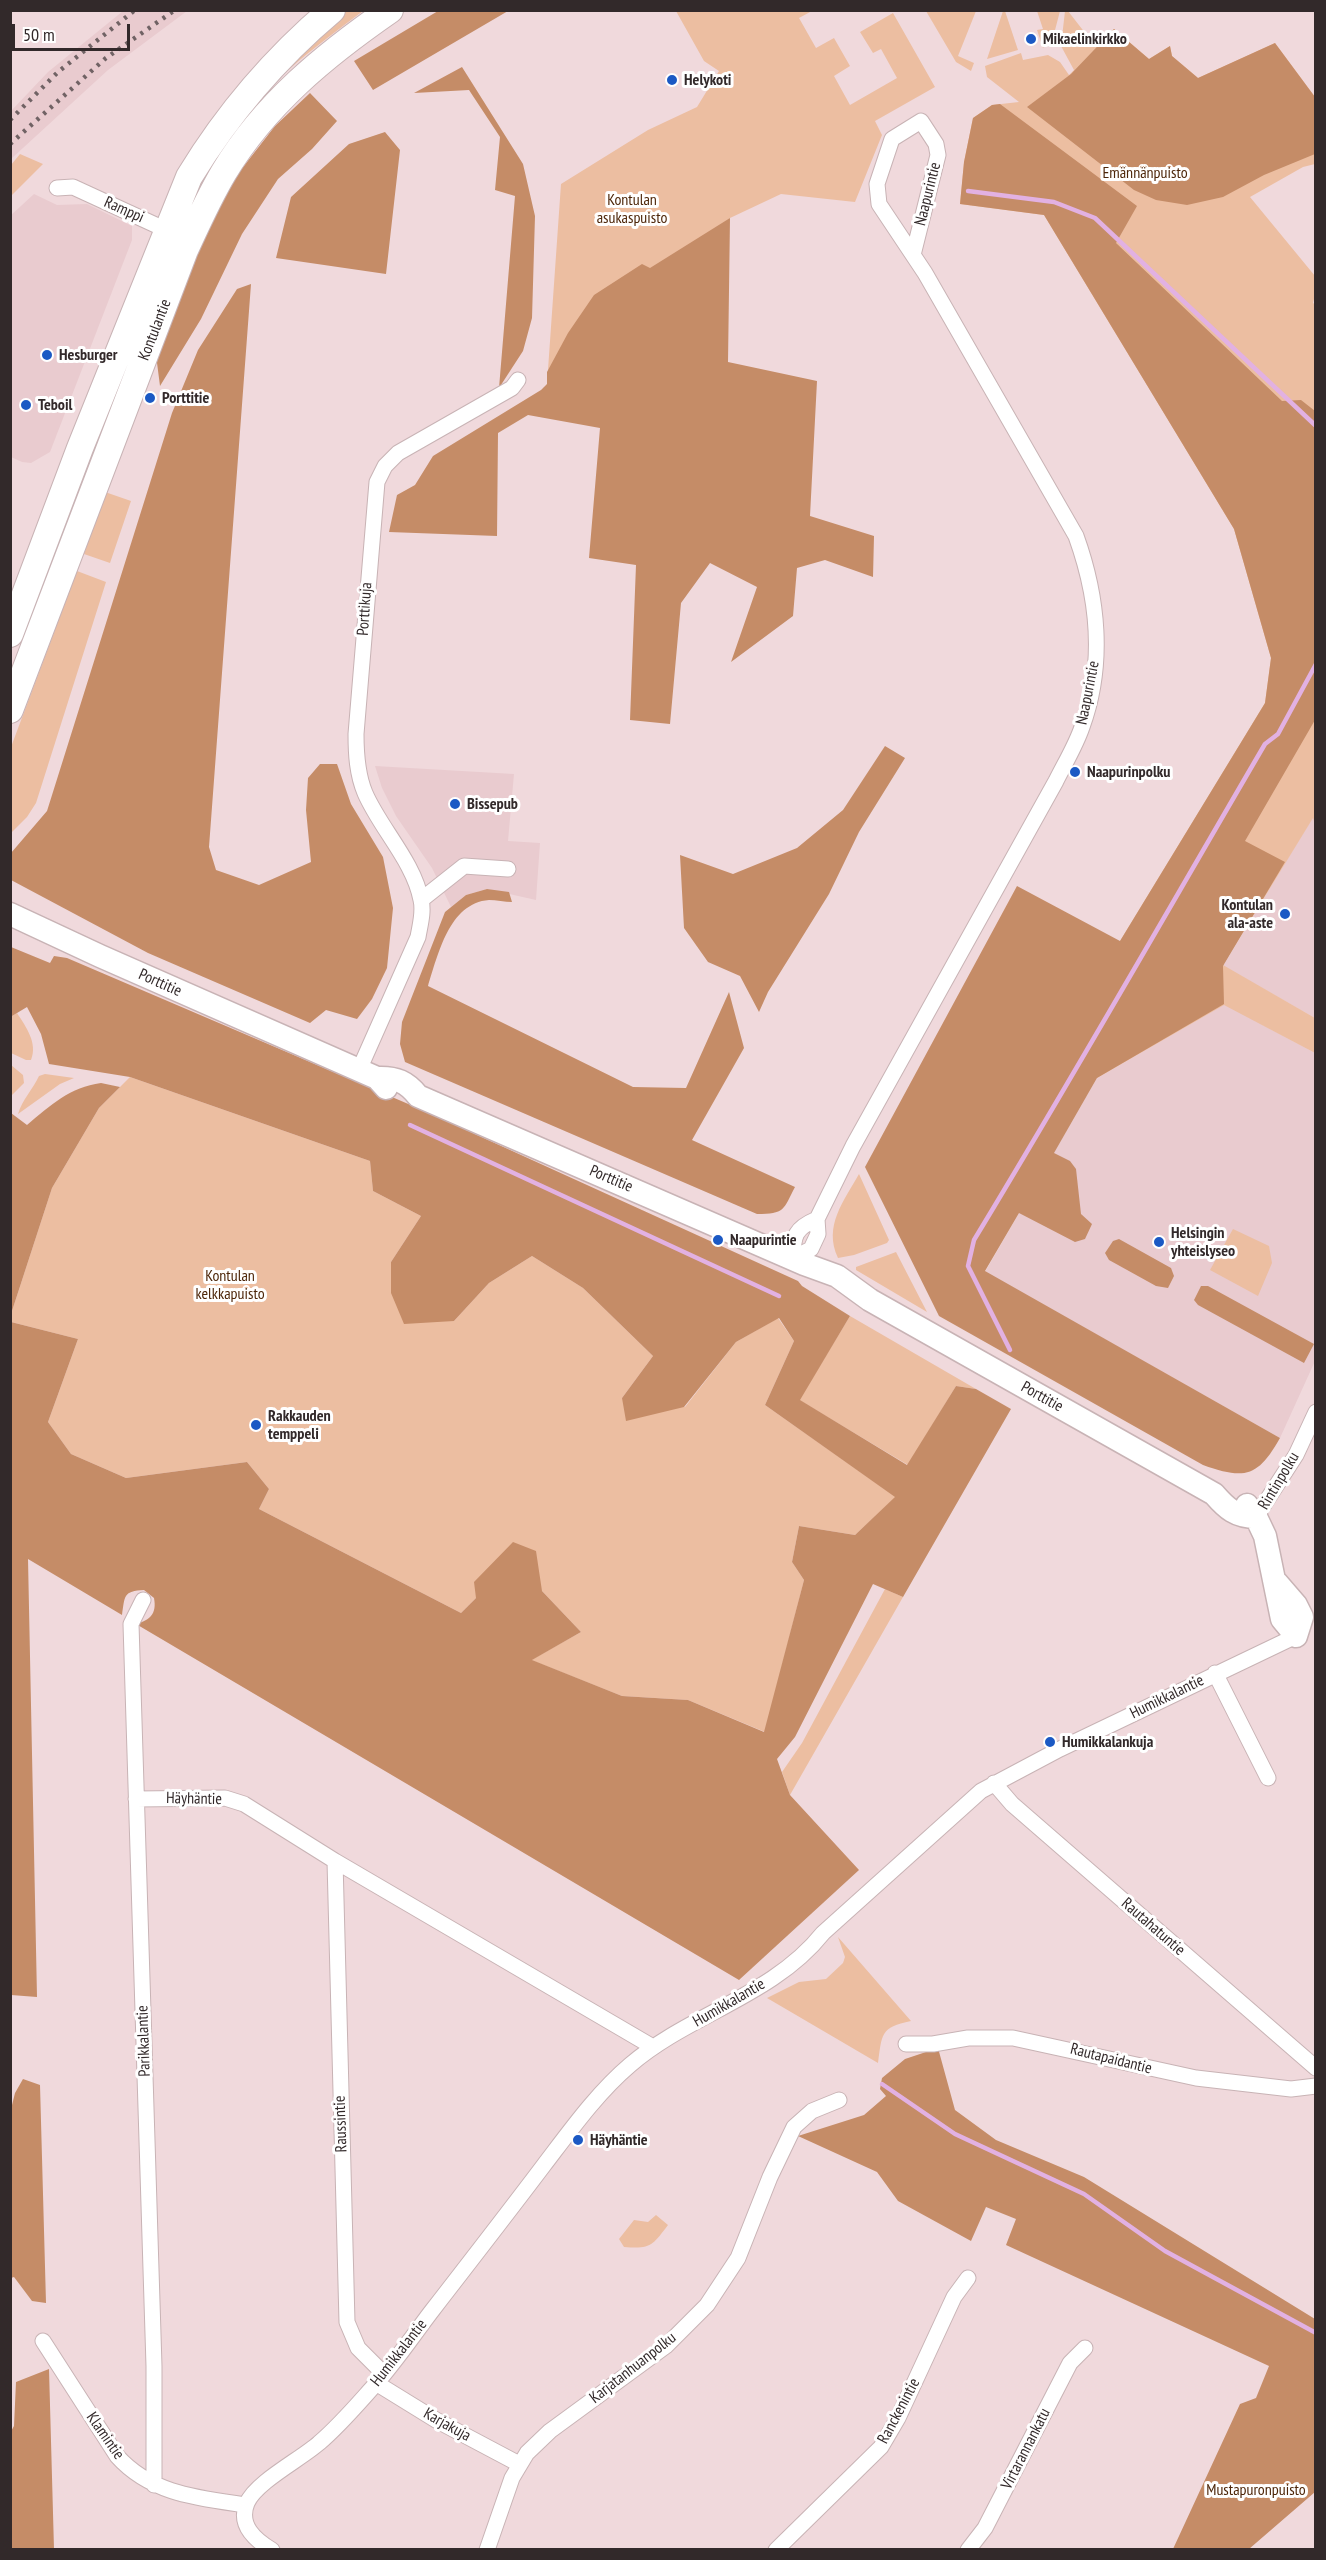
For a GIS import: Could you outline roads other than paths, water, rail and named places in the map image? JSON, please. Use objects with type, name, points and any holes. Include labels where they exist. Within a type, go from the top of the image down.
[{"type":"main road","name":"Kontulantie","points":[[10,634],[84,438],[189,177],[228,118],[250,91],[299,39],[333,10]]},
{"type":"main road","name":"Kontulantie","points":[[10,710],[190,240],[225,171],[263,118],[290,88],[317,63],[390,10]]},
{"type":"street","name":"Naapurintie","points":[[798,1261],[811,1249],[818,1234],[817,1219],[869,1115],[1056,781],[1082,729],[1094,676],[1097,633],[1095,605],[1086,562],[1076,536],[1060,504],[913,255],[879,204],[878,184],[892,139],[921,121],[936,144],[938,155],[913,255]]},
{"type":"street","name":"Ramppi","points":[[57,188],[73,187],[190,240]]},
{"type":"street","name":"Porttikuja","points":[[368,1074],[418,937],[421,919],[421,900],[408,867],[365,793],[356,758],[375,487],[385,466],[398,453],[512,388],[518,380]]},
{"type":"street","points":[[421,900],[464,866],[508,869]]},
{"type":"street","name":"Porttitie","points":[[10,914],[368,1074],[392,1077],[409,1084],[418,1096],[837,1276],[870,1300],[1214,1494],[1230,1497],[1248,1505],[1256,1517]]},
{"type":"street","name":"Rintinpolku","points":[[1256,1517],[1296,1455],[1316,1412]]},
{"type":"street","points":[[1256,1517],[1264,1536],[1273,1574],[1280,1588],[1296,1605],[1306,1633]]},
{"type":"street","name":"Parikkalantie","points":[[144,1600],[131,1624],[154,2366],[154,2485]]},
{"type":"street","name":"Humikkalantie","points":[[246,2505],[263,2484],[320,2442],[380,2379],[570,2132],[628,2066],[653,2047],[761,1986],[807,1953],[823,1933],[972,1797],[994,1783],[1215,1673],[1306,1633]]},
{"type":"street","points":[[1215,1673],[1268,1778]]},
{"type":"street","name":"Rautahatuntie","points":[[994,1783],[1011,1804],[1316,2068]]},
{"type":"street","name":"Häyhäntie","points":[[136,1799],[225,1798],[255,1810],[335,1861],[653,2047]]},
{"type":"street","name":"Raussintie","points":[[335,1861],[346,2322],[358,2348],[380,2379]]},
{"type":"street","name":"Rautapaidantie","points":[[906,2044],[933,2044],[968,2038],[1013,2038],[1196,2078],[1291,2089],[1316,2086]]},
{"type":"street","name":"Karjatanhuanpolku","points":[[487,2550],[509,2486],[527,2453],[550,2431],[666,2346],[707,2305],[738,2258],[770,2177],[794,2127],[812,2111],[839,2100]]},
{"type":"street","name":"Ranckenintie","points":[[776,2550],[881,2447],[898,2418],[954,2297],[968,2278]]},
{"type":"street","name":"Klamintie","points":[[43,2342],[117,2456],[129,2469],[168,2491],[246,2505]]},
{"type":"street","name":"Virtarannankatu","points":[[968,2550],[985,2528],[1070,2363],[1085,2348]]},
{"type":"street","name":"Karjakuja","points":[[380,2379],[426,2414],[519,2464]]},
{"type":"street","points":[[246,2505],[245,2520],[251,2535],[272,2550]]},
{"type":"waterway","points":[[968,191],[1054,202],[1095,218],[1316,426]]},
{"type":"waterway","points":[[1010,1350],[968,1266],[974,1240],[1265,744],[1278,734],[1316,664]]},
{"type":"waterway","points":[[410,1125],[779,1296]]},
{"type":"waterway","points":[[882,2084],[955,2134],[1084,2194],[1165,2251],[1316,2333]]},
{"type":"railway","points":[[10,120],[58,72],[135,10]]},
{"type":"railway","points":[[10,144],[106,58],[175,10]]},
{"type":"place","name":"Mikaelinkirkko","points":[[1031,39]]},
{"type":"place","name":"Helykoti","points":[[672,80]]},
{"type":"place","name":"Hesburger","points":[[47,355]]},
{"type":"place","name":"Porttitie","points":[[150,398]]},
{"type":"place","name":"Teboil","points":[[26,405]]},
{"type":"place","name":"Naapurinpolku","points":[[1075,772]]},
{"type":"place","name":"Bissepub","points":[[455,804]]},
{"type":"place","name":"Kontulan ala-aste","points":[[1285,914]]},
{"type":"place","name":"Naapurintie","points":[[718,1240]]},
{"type":"place","name":"Helsingin yhteislyseo","points":[[1159,1242]]},
{"type":"place","name":"Rakkauden temppeli","points":[[256,1425]]},
{"type":"place","name":"Humikkalankuja","points":[[1050,1742]]},
{"type":"place","name":"Häyhäntie","points":[[578,2140]]},
{"type":"park label","name":"Emännänpuisto","points":[[1145,173]]},
{"type":"park label","name":"Kontulan asukaspuisto","points":[[632,209]]},
{"type":"park label","name":"Kontulan kelkkapuisto","points":[[230,1285]]},
{"type":"park label","name":"Mustapuronpuisto","points":[[1256,2490]]}]
